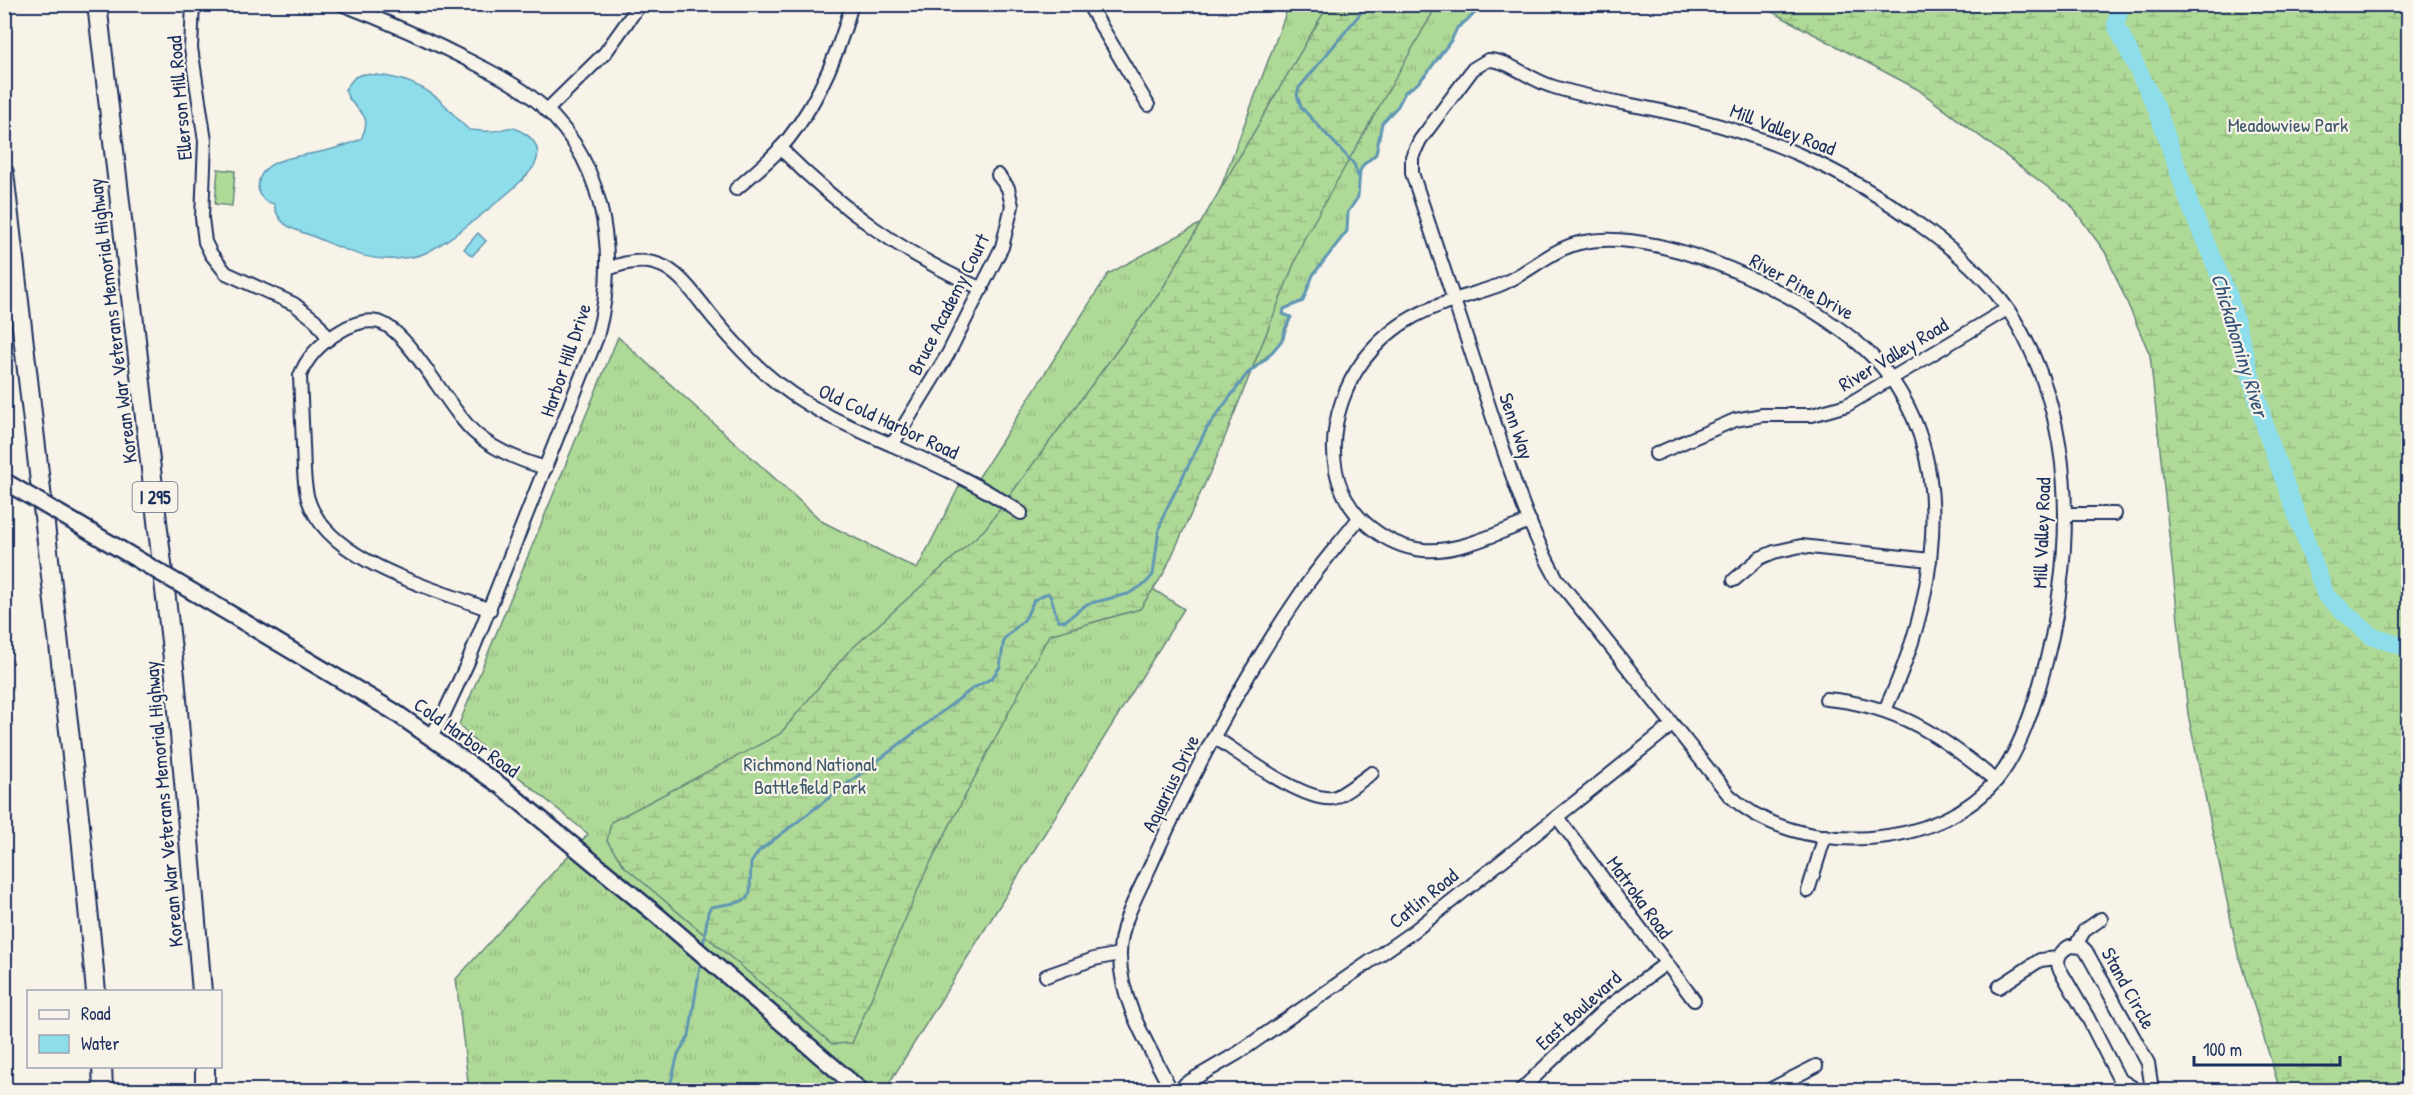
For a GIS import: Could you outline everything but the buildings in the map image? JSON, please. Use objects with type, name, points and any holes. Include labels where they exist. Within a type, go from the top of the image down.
[{"type":"highway","name":"Korean War Veterans Memorial Highway","points":[[97,4],[176,687],[202,990]]},
{"type":"highway","points":[[4,173],[80,825],[96,990]]},
{"type":"highway","points":[[102,1068],[104,1090]]},
{"type":"highway","points":[[205,1068],[205,1090]]},
{"type":"main road","name":"Cold Harbor Road","points":[[4,481],[222,609],[431,736],[501,786],[658,916],[860,1090]]},
{"type":"street","name":"Ellerson Mill Road","points":[[193,4],[191,48],[205,141],[202,218],[205,242],[226,273],[294,304],[315,320],[329,339]]},
{"type":"street","name":"Harbor Hill Drive","points":[[341,4],[461,56],[513,83],[547,110],[574,143],[594,182],[605,226],[608,269],[606,296],[597,337],[490,610],[464,672],[431,736]]},
{"type":"street","points":[[547,110],[605,53],[640,4]]},
{"type":"street","points":[[736,189],[780,148],[808,111],[835,56],[852,4]]},
{"type":"street","points":[[1088,4],[1148,105]]},
{"type":"street","name":"Mill Valley Road","points":[[1442,112],[1473,69],[1481,63],[1498,60],[1547,85],[1674,113],[1752,135],[1795,151],[1835,170],[1907,214],[1966,261],[1995,292],[2007,309],[2032,355],[2052,410],[2064,473],[2063,568],[2049,650],[2034,703],[2020,737],[1996,781],[1965,808],[1911,831],[1852,840],[1825,836],[1767,821],[1740,806],[1672,725]]},
{"type":"street","name":"Senn Way","points":[[1442,112],[1415,148],[1411,166],[1503,449],[1530,521],[1557,579],[1672,725]]},
{"type":"street","points":[[780,148],[811,179],[874,229],[930,264],[982,290]]},
{"type":"street","name":"Bruce Academy Court","points":[[892,445],[948,354],[1002,247],[1011,212],[1011,199],[1008,188],[998,175]]},
{"type":"street","name":"River Pine Drive","points":[[1359,518],[1345,499],[1335,472],[1335,434],[1344,395],[1360,365],[1387,334],[1436,304],[1501,285],[1561,249],[1576,244],[1607,239],[1654,246],[1724,267],[1788,297],[1837,326],[1854,339],[1891,379],[1913,416],[1924,450],[1932,502],[1930,560],[1911,649],[1885,710]]},
{"type":"street","name":"Old Cold Harbor Road","points":[[608,269],[634,261],[650,261],[667,267],[687,284],[742,351],[788,391],[827,416],[958,476],[1022,513]]},
{"type":"street","name":"River Valley Road","points":[[1656,454],[1735,420],[1752,416],[1793,416],[1830,411],[1864,396],[2007,309]]},
{"type":"street","points":[[490,610],[369,562],[339,543],[321,527],[312,511],[305,485],[300,376],[308,360],[329,339],[364,321],[377,322],[392,328],[404,339],[450,405],[477,435],[506,453],[546,468]]},
{"type":"street","points":[[2065,514],[2115,514]]},
{"type":"street","points":[[1359,518],[1391,541],[1408,547],[1438,550],[1461,545],[1530,521]]},
{"type":"street","name":"Aquarius Drive","points":[[1166,1089],[1128,999],[1119,954],[1125,922],[1181,799],[1229,706],[1302,591],[1359,518]]},
{"type":"street","points":[[1734,580],[1760,558],[1774,552],[1801,546],[1930,560]]},
{"type":"street","points":[[1826,699],[1847,700],[1885,710],[1918,725],[1945,742],[1996,781]]},
{"type":"street","name":"Catlin Road","points":[[1166,1089],[1182,1087],[1238,1053],[1361,970],[1414,931],[1672,725]]},
{"type":"street","points":[[1214,737],[1310,796],[1334,798],[1372,773]]},
{"type":"street","name":"Matroka Road","points":[[1557,817],[1694,1000]]},
{"type":"street","points":[[1808,891],[1825,836]]},
{"type":"street","points":[[2076,945],[2084,931],[2101,919]]},
{"type":"street","name":"Stand Circle","points":[[1999,987],[2040,960],[2058,958],[2065,949],[2076,945],[2086,951],[2148,1063],[2152,1090]]},
{"type":"street","points":[[1046,976],[1094,959],[1119,954]]},
{"type":"street","points":[[2058,958],[2059,968],[2119,1079],[2137,1090]]},
{"type":"street","name":"East Boulevard","points":[[1521,1090],[1604,1010],[1665,964]]},
{"type":"street","points":[[1769,1090],[1786,1087],[1816,1066]]},
{"type":"green space","name":"Richmond National Battlefield Park","points":[[1289,5],[1483,5],[1457,28],[1452,39],[1427,73],[1405,92],[1398,106],[1382,123],[1376,154],[1363,165],[1360,171],[1358,197],[1348,212],[1347,231],[1313,275],[1303,301],[1284,309],[1283,314],[1291,317],[1283,336],[1273,350],[1247,374],[1145,584],[1184,609],[885,1090],[469,1090],[456,979],[588,834],[470,737],[459,724],[618,337],[823,522],[917,569],[961,483],[977,480],[1108,274],[1209,219]]},
{"type":"green space","points":[[1328,5],[1437,5],[1304,239],[1217,457],[1164,573],[1140,609],[1049,635],[926,871],[852,1043],[832,1044],[624,866],[607,841],[611,822],[780,734],[847,653],[985,529],[1161,291]]},
{"type":"green space","name":"Meadowview Park","points":[[1754,5],[2408,5],[2408,1090],[2280,1090],[2238,954],[2188,714],[2150,355],[2105,252],[2070,204],[1917,89],[1761,6]]},
{"type":"green space","points":[[218,169],[235,171],[232,206],[215,204]]},
{"type":"water","points":[[363,74],[397,78],[428,91],[469,130],[518,129],[530,137],[535,144],[538,153],[536,162],[530,171],[502,198],[448,239],[417,256],[385,259],[365,256],[290,227],[280,219],[274,204],[265,201],[259,194],[259,181],[263,172],[280,160],[330,150],[361,139],[366,122],[345,89],[355,77]]},
{"type":"water","points":[[478,233],[486,241],[472,256],[464,249]]},
{"type":"waterway","points":[[1358,176],[1354,164],[1301,107],[1297,95],[1299,88],[1368,4]]},
{"type":"waterway","points":[[703,947],[708,912],[711,907],[740,902],[747,898],[750,892],[751,863],[759,851],[972,689],[992,678],[1000,667],[1004,639],[1025,619],[1034,600],[1048,593],[1058,620],[1065,621],[1087,604],[1128,594],[1145,584],[1153,575],[1159,529],[1165,512],[1207,428],[1247,374],[1267,358],[1283,339],[1291,317],[1283,314],[1284,309],[1303,301],[1313,275],[1347,231],[1348,212],[1358,197],[1360,171],[1363,165],[1376,154],[1382,123],[1398,106],[1405,92],[1427,73],[1452,39],[1457,28],[1483,4]]},
{"type":"waterway","name":"Chickahominy River","points":[[2120,4],[2116,25],[2157,109],[2191,208],[2229,297],[2267,433],[2326,596],[2373,637],[2408,648]]},
{"type":"waterway","points":[[669,1090],[678,1054],[689,1036],[701,959]]}]
